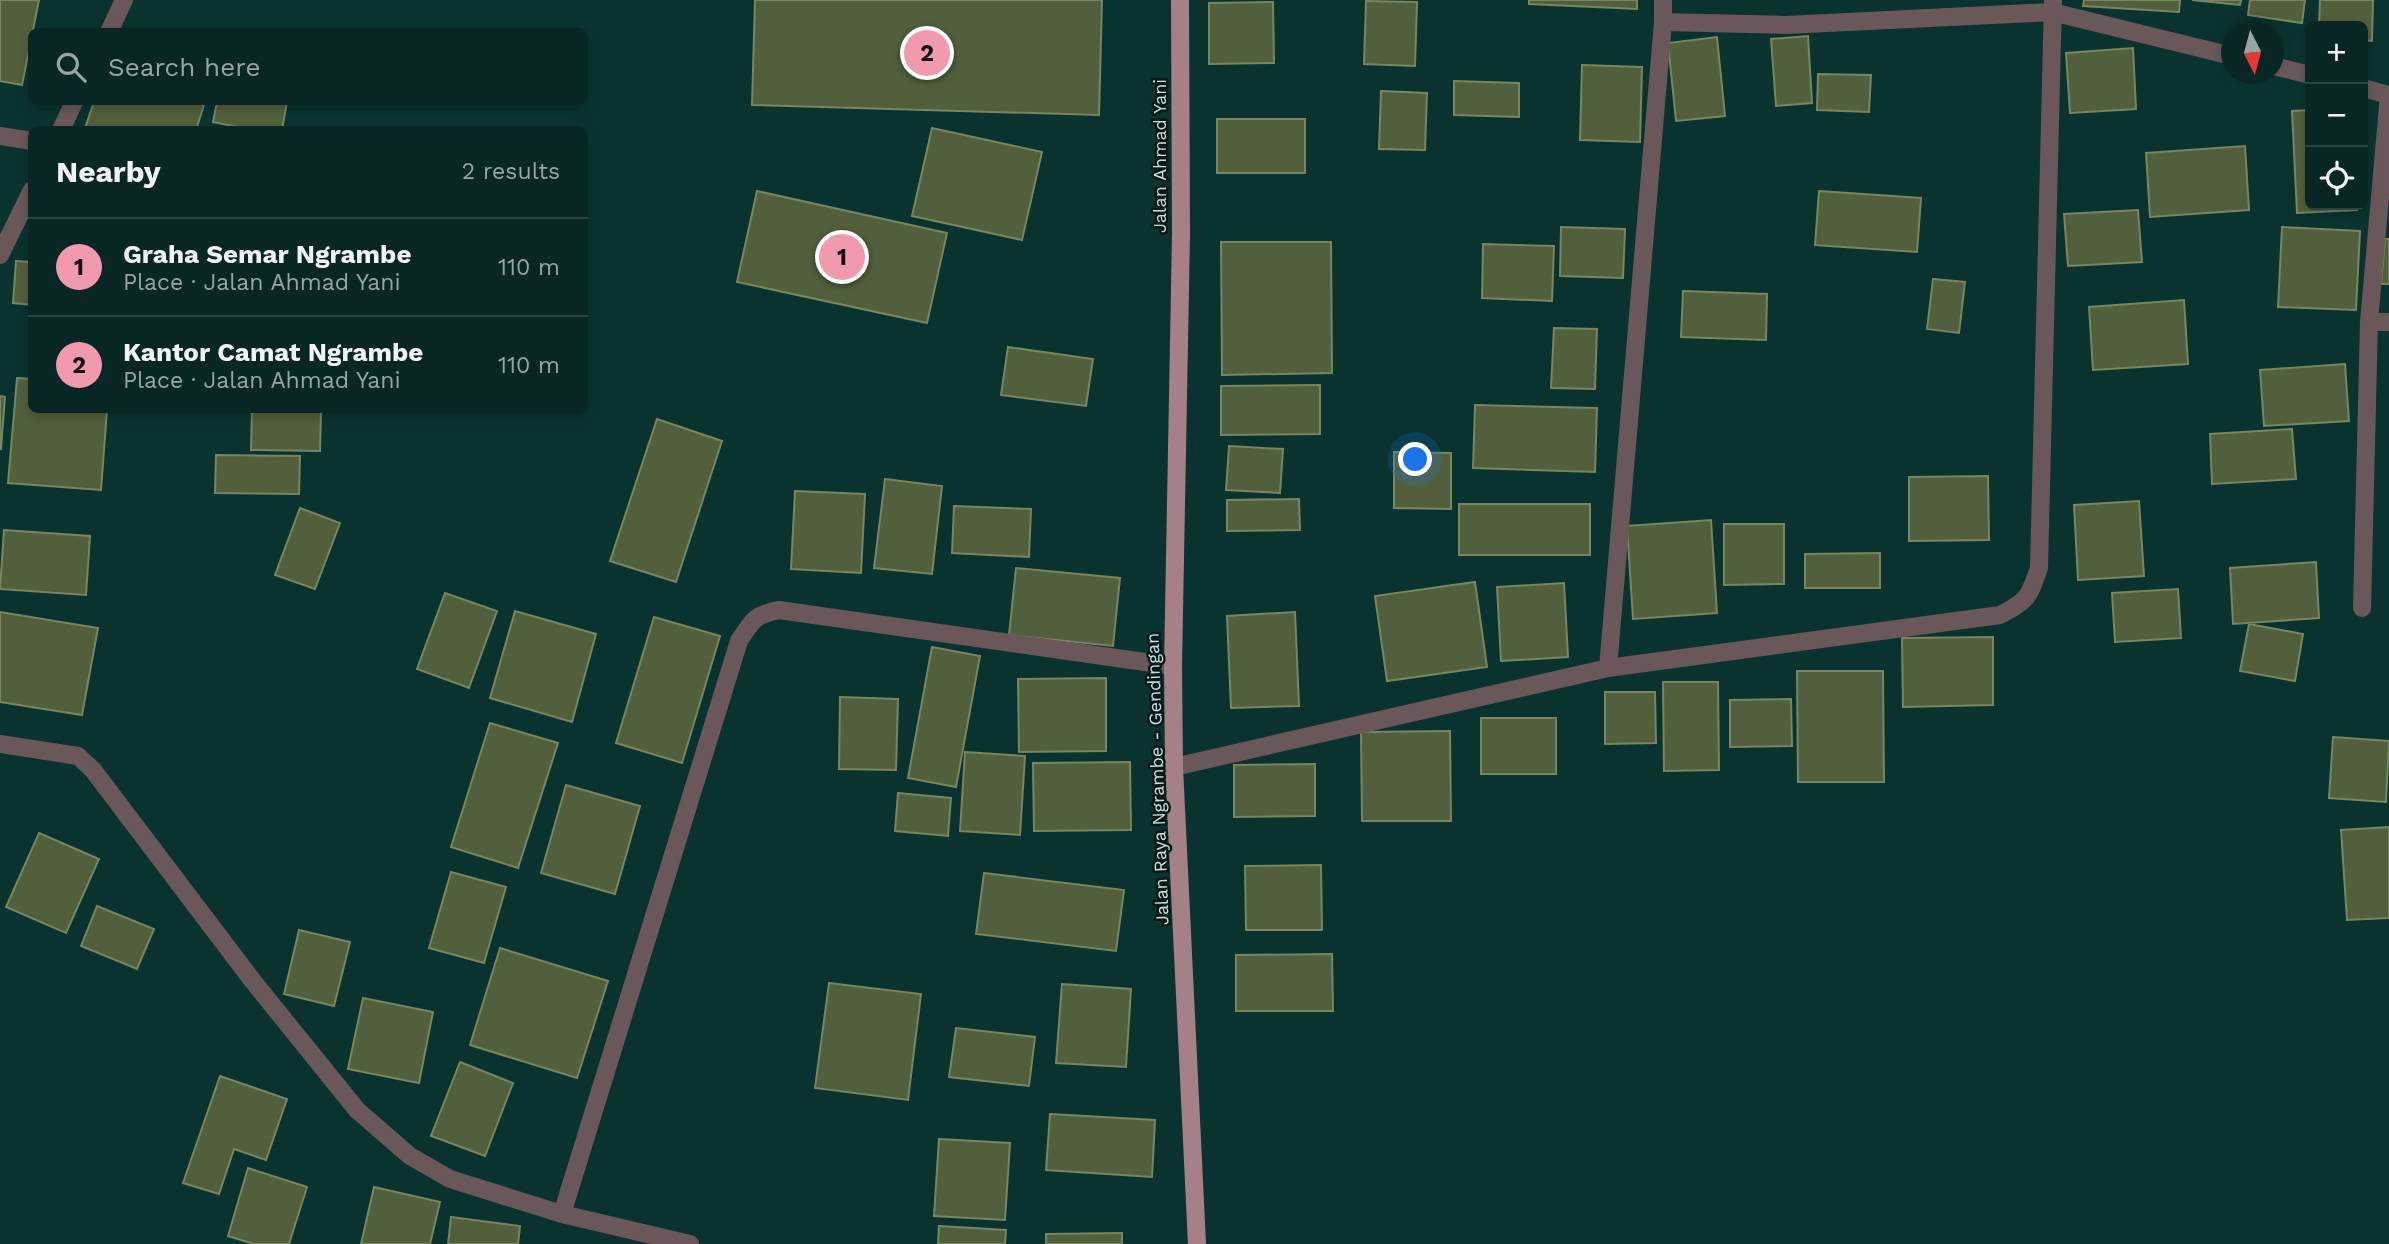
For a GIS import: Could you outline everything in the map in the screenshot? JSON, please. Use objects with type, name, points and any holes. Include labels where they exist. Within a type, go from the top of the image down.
[{"type":"main road","name":"Jalan Ahmad Yani","points":[[1179,312],[1180,0]]},
{"type":"main road","name":"Jalan Raya Ngrambe - Gendingan","points":[[1179,312],[1173,666],[1174,767],[1197,1244]]},
{"type":"street","points":[[110,28],[124,0]]},
{"type":"street","points":[[1608,668],[1663,0]]},
{"type":"street","points":[[1663,22],[1787,25],[2053,6],[2221,53]]},
{"type":"street","points":[[1174,767],[1608,668],[2000,615],[2021,605],[2032,588],[2039,568],[2053,6]]},
{"type":"street","points":[[2284,69],[2305,74]]},
{"type":"street","points":[[2362,608],[2368,322],[2389,95],[2368,89]]},
{"type":"street","points":[[63,126],[73,105]]},
{"type":"street","points":[[0,136],[28,140]]},
{"type":"street","points":[[0,255],[28,198]]},
{"type":"street","points":[[2368,322],[2389,322]]},
{"type":"street","points":[[562,1214],[740,641],[751,623],[762,613],[779,610],[1173,666]]},
{"type":"street","points":[[0,744],[78,756],[93,769],[252,980],[357,1110],[410,1156],[450,1179],[641,1239],[690,1244]]},
{"type":"building","points":[[0,0],[39,0],[33,28],[28,28],[28,55],[22,85],[0,81]]},
{"type":"building","points":[[755,0],[1102,0],[1099,115],[752,105]]},
{"type":"building","points":[[1529,0],[1637,0],[1637,9],[1529,4]]},
{"type":"building","points":[[2084,0],[2180,0],[2179,12],[2083,6]]},
{"type":"building","points":[[2192,0],[2241,0],[2240,5]]},
{"type":"building","points":[[2250,0],[2305,0],[2302,23],[2248,15]]},
{"type":"building","points":[[2320,0],[2373,0],[2372,41],[2368,41],[2368,21],[2319,21]]},
{"type":"building","points":[[1366,1],[1417,2],[1415,66],[1364,64]]},
{"type":"building","points":[[1273,2],[1274,63],[1209,64],[1209,3]]},
{"type":"building","points":[[1808,36],[1812,103],[1776,106],[1771,39]]},
{"type":"building","points":[[1717,37],[1725,116],[1676,121],[1668,43]]},
{"type":"building","points":[[2133,48],[2136,109],[2070,113],[2066,53]]},
{"type":"building","points":[[1582,65],[1642,67],[1640,142],[1580,140]]},
{"type":"building","points":[[1818,74],[1871,75],[1869,112],[1817,110]]},
{"type":"building","points":[[1454,81],[1519,83],[1519,117],[1454,115]]},
{"type":"building","points":[[1381,91],[1427,93],[1425,150],[1379,149]]},
{"type":"building","points":[[93,105],[204,105],[197,126],[86,126]]},
{"type":"building","points":[[216,105],[286,105],[283,126],[233,126],[213,122]]},
{"type":"building","points":[[2305,110],[2305,210],[2357,210],[2297,213],[2292,111]]},
{"type":"building","points":[[1217,119],[1305,119],[1305,173],[1217,173]]},
{"type":"building","points":[[932,128],[1042,152],[1022,240],[912,216]]},
{"type":"building","points":[[2245,146],[2249,210],[2150,217],[2146,153]]},
{"type":"building","points":[[757,191],[947,233],[927,323],[737,282]]},
{"type":"building","points":[[1819,191],[1921,198],[1917,252],[1815,245]]},
{"type":"building","points":[[2138,210],[2142,262],[2068,266],[2064,214]]},
{"type":"building","points":[[1561,227],[1625,229],[1623,278],[1560,276]]},
{"type":"building","points":[[2282,227],[2360,231],[2356,310],[2278,307]]},
{"type":"building","points":[[2385,239],[2389,239],[2389,284],[2381,284]]},
{"type":"building","points":[[1221,242],[1331,242],[1332,373],[1222,375]]},
{"type":"building","points":[[1483,244],[1554,246],[1552,301],[1482,298]]},
{"type":"building","points":[[16,261],[28,262],[28,305],[13,303]]},
{"type":"building","points":[[1933,279],[1965,282],[1959,333],[1927,329]]},
{"type":"building","points":[[1683,291],[1767,294],[1766,340],[1681,337]]},
{"type":"building","points":[[2184,300],[2188,364],[2093,370],[2089,307]]},
{"type":"building","points":[[1554,328],[1597,329],[1595,389],[1551,388]]},
{"type":"building","points":[[1008,347],[1093,359],[1086,406],[1001,395]]},
{"type":"building","points":[[2345,364],[2349,421],[2264,426],[2260,370]]},
{"type":"building","points":[[17,378],[28,379],[28,413],[107,413],[101,490],[8,483]]},
{"type":"building","points":[[1320,385],[1320,434],[1221,435],[1221,386]]},
{"type":"building","points":[[0,396],[5,397],[1,449],[0,449]]},
{"type":"building","points":[[1475,405],[1597,408],[1595,472],[1473,468]]},
{"type":"building","points":[[252,413],[321,413],[320,451],[251,450]]},
{"type":"building","points":[[657,419],[722,441],[676,582],[610,561]]},
{"type":"building","points":[[2292,429],[2296,479],[2212,484],[2210,434]]},
{"type":"building","points":[[1229,446],[1283,449],[1280,493],[1226,490]]},
{"type":"building","points":[[1394,452],[1451,453],[1451,509],[1394,508]]},
{"type":"building","points":[[216,455],[300,456],[299,494],[215,493]]},
{"type":"building","points":[[1988,476],[1989,540],[1909,541],[1909,477]]},
{"type":"building","points":[[885,479],[942,486],[932,574],[874,568]]},
{"type":"building","points":[[795,491],[865,494],[861,573],[791,569]]},
{"type":"building","points":[[1299,499],[1300,530],[1227,531],[1227,500]]},
{"type":"building","points":[[2139,501],[2144,576],[2078,580],[2074,505]]},
{"type":"building","points":[[1459,504],[1590,504],[1590,555],[1459,555]]},
{"type":"building","points":[[954,506],[1031,509],[1029,557],[952,553]]},
{"type":"building","points":[[300,508],[340,523],[315,589],[275,575]]},
{"type":"building","points":[[1711,520],[1717,613],[1633,619],[1627,526]]},
{"type":"building","points":[[1724,524],[1784,524],[1784,584],[1724,585]]},
{"type":"building","points":[[4,530],[90,536],[86,595],[0,589]]},
{"type":"building","points":[[1880,553],[1880,588],[1805,588],[1805,554]]},
{"type":"building","points":[[2316,562],[2319,618],[2233,624],[2230,568]]},
{"type":"building","points":[[1016,568],[1120,578],[1113,646],[1009,635]]},
{"type":"building","points":[[1475,582],[1487,667],[1387,681],[1375,596]]},
{"type":"building","points":[[1564,583],[1568,657],[1501,661],[1497,587]]},
{"type":"building","points":[[2178,589],[2181,638],[2115,642],[2112,593]]},
{"type":"building","points":[[445,593],[497,611],[469,688],[417,669]]},
{"type":"building","points":[[515,611],[596,634],[572,722],[490,698]]},
{"type":"building","points":[[0,612],[98,628],[82,715],[0,702]]},
{"type":"building","points":[[1295,612],[1299,706],[1231,708],[1227,616]]},
{"type":"building","points":[[654,617],[720,636],[682,763],[616,743]]},
{"type":"building","points":[[2249,624],[2303,634],[2295,681],[2240,671]]},
{"type":"building","points":[[1993,637],[1993,705],[1903,707],[1902,638]]},
{"type":"building","points":[[932,647],[980,656],[956,787],[908,778]]},
{"type":"building","points":[[1797,671],[1883,671],[1884,782],[1798,782]]},
{"type":"building","points":[[1106,678],[1106,751],[1019,752],[1018,679]]},
{"type":"building","points":[[1663,682],[1718,682],[1719,770],[1664,771]]},
{"type":"building","points":[[1605,692],[1655,692],[1656,743],[1605,744]]},
{"type":"building","points":[[840,697],[898,699],[896,770],[839,769]]},
{"type":"building","points":[[1791,699],[1792,746],[1730,747],[1730,700]]},
{"type":"building","points":[[1481,718],[1556,718],[1556,774],[1481,774]]},
{"type":"building","points":[[490,723],[558,743],[518,868],[451,847]]},
{"type":"building","points":[[1450,731],[1451,821],[1362,821],[1361,732]]},
{"type":"building","points":[[2333,737],[2389,741],[2386,802],[2329,798]]},
{"type":"building","points":[[965,752],[1025,756],[1020,835],[960,831]]},
{"type":"building","points":[[1130,762],[1131,830],[1034,831],[1033,763]]},
{"type":"building","points":[[1315,764],[1315,816],[1234,817],[1234,765]]},
{"type":"building","points":[[566,785],[640,806],[615,894],[541,873]]},
{"type":"building","points":[[898,793],[951,798],[948,836],[895,831]]},
{"type":"building","points":[[2389,827],[2389,918],[2347,920],[2341,830]]},
{"type":"building","points":[[39,833],[99,859],[66,933],[6,907]]},
{"type":"building","points":[[1321,865],[1322,930],[1246,930],[1245,866]]},
{"type":"building","points":[[451,872],[506,887],[484,963],[429,948]]},
{"type":"building","points":[[984,873],[1124,890],[1116,951],[976,934]]},
{"type":"building","points":[[97,906],[154,929],[137,969],[81,946]]},
{"type":"building","points":[[299,930],[350,942],[334,1006],[284,994]]},
{"type":"building","points":[[500,948],[608,981],[577,1078],[470,1045]]},
{"type":"building","points":[[1332,954],[1333,1011],[1236,1011],[1236,955]]},
{"type":"building","points":[[829,983],[921,994],[908,1100],[815,1088]]},
{"type":"building","points":[[1062,984],[1131,989],[1126,1067],[1056,1063]]},
{"type":"building","points":[[363,998],[433,1012],[419,1083],[348,1069]]},
{"type":"building","points":[[956,1028],[1035,1037],[1029,1086],[949,1077]]},
{"type":"building","points":[[460,1062],[513,1083],[485,1156],[431,1136]]},
{"type":"building","points":[[220,1076],[287,1099],[266,1160],[234,1149],[219,1194],[183,1183]]},
{"type":"building","points":[[1050,1114],[1155,1120],[1152,1177],[1046,1170]]},
{"type":"building","points":[[939,1139],[1010,1143],[1005,1220],[934,1216]]},
{"type":"building","points":[[248,1168],[307,1187],[289,1244],[254,1244],[228,1236]]},
{"type":"building","points":[[374,1187],[440,1202],[430,1244],[361,1244]]},
{"type":"building","points":[[451,1217],[520,1226],[518,1244],[448,1244]]},
{"type":"building","points":[[939,1226],[1006,1230],[1005,1244],[938,1244]]},
{"type":"building","points":[[1122,1233],[1122,1244],[1046,1244],[1046,1234]]},
{"type":"place","name":"Kantor Camat Ngrambe","points":[[927,53]]},
{"type":"place","name":"Graha Semar Ngrambe","points":[[842,257]]}]
